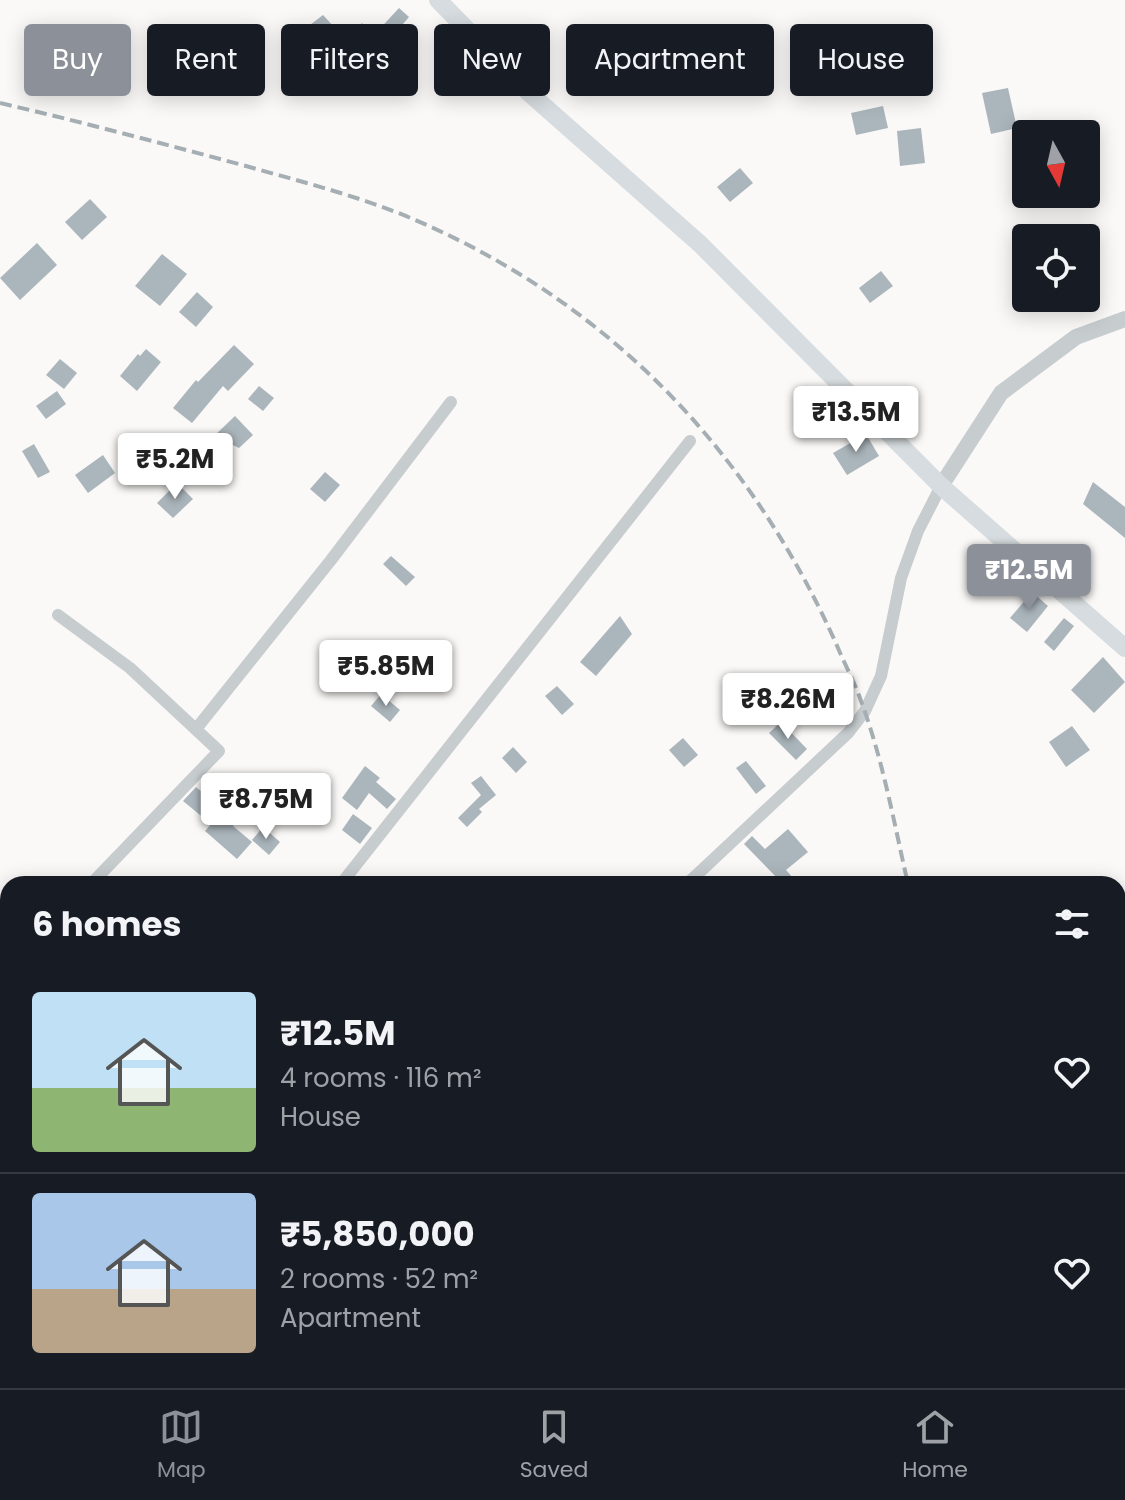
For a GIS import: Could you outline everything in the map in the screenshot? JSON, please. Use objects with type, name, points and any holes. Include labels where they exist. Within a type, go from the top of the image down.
[{"type":"main road","points":[[438,0],[527,91],[700,244],[941,486],[1125,648]]},
{"type":"street","points":[[696,876],[848,733],[865,711],[881,676],[901,578],[918,531],[941,486],[1001,393],[1076,337],[1125,319]]},
{"type":"street","points":[[196,729],[331,560],[451,402]]},
{"type":"street","points":[[347,876],[690,441]]},
{"type":"street","points":[[58,615],[130,668],[219,751],[99,876]]},
{"type":"building","points":[[399,8],[409,17],[403,24],[384,24]]},
{"type":"building","points":[[323,15],[331,24],[311,24]]},
{"type":"building","points":[[1008,88],[1015,120],[1012,120],[1012,129],[991,134],[982,93]]},
{"type":"building","points":[[883,106],[888,128],[856,135],[851,113]]},
{"type":"building","points":[[921,128],[925,163],[900,166],[897,131]]},
{"type":"building","points":[[740,168],[753,183],[730,202],[717,187]]},
{"type":"building","points":[[90,199],[107,217],[82,240],[65,222]]},
{"type":"building","points":[[37,243],[57,265],[20,300],[0,278]]},
{"type":"building","points":[[162,254],[187,274],[160,306],[135,286]]},
{"type":"building","points":[[881,271],[893,286],[870,303],[859,288]]},
{"type":"building","points":[[197,292],[213,307],[196,327],[179,312]]},
{"type":"building","points":[[234,345],[254,364],[228,391],[223,386],[192,423],[173,408],[196,380],[198,382]]},
{"type":"building","points":[[146,349],[161,362],[137,391],[120,376]]},
{"type":"building","points":[[60,359],[77,373],[64,389],[46,375]]},
{"type":"building","points":[[259,386],[274,398],[263,411],[248,399]]},
{"type":"building","points":[[57,391],[66,404],[46,419],[36,406]]},
{"type":"building","points":[[235,416],[253,435],[239,448],[214,436]]},
{"type":"building","points":[[866,434],[879,456],[847,475],[833,453]]},
{"type":"building","points":[[34,444],[50,472],[38,478],[22,451]]},
{"type":"building","points":[[103,455],[115,473],[88,493],[75,475]]},
{"type":"building","points":[[325,472],[340,485],[325,502],[310,489]]},
{"type":"building","points":[[1093,482],[1125,507],[1125,538],[1083,504]]},
{"type":"building","points":[[177,483],[193,499],[173,518],[157,503]]},
{"type":"building","points":[[391,556],[415,577],[406,586],[383,564]]},
{"type":"building","points":[[1032,592],[1048,606],[1027,632],[1010,618]]},
{"type":"building","points":[[620,616],[632,634],[596,676],[580,662]]},
{"type":"building","points":[[1064,618],[1074,626],[1054,651],[1044,642]]},
{"type":"building","points":[[423,647],[441,661],[422,685],[404,670]]},
{"type":"building","points":[[1103,657],[1125,682],[1094,713],[1071,690]]},
{"type":"building","points":[[557,686],[574,704],[562,715],[545,696]]},
{"type":"building","points":[[381,694],[400,710],[390,722],[371,706]]},
{"type":"building","points":[[781,722],[807,749],[796,760],[769,733]]},
{"type":"building","points":[[1072,726],[1090,750],[1066,767],[1049,742]]},
{"type":"building","points":[[683,738],[698,755],[684,767],[669,750]]},
{"type":"building","points":[[513,747],[527,762],[516,773],[502,758]]},
{"type":"building","points":[[746,761],[766,786],[756,794],[736,768]]},
{"type":"building","points":[[365,766],[380,778],[376,782],[396,799],[387,809],[369,793],[357,810],[342,798]]},
{"type":"building","points":[[481,776],[496,795],[479,809],[482,812],[467,827],[458,818],[481,795],[471,783]]},
{"type":"building","points":[[311,778],[329,791],[316,807],[299,794]]},
{"type":"building","points":[[240,786],[261,805],[268,797],[281,809],[267,826],[247,809],[233,826],[252,842],[237,859],[205,831],[211,824],[183,801],[196,787],[220,807]]},
{"type":"building","points":[[353,814],[372,828],[360,844],[342,830]]},
{"type":"building","points":[[263,827],[280,842],[269,855],[252,840]]},
{"type":"building","points":[[788,829],[808,852],[786,870],[791,876],[775,876],[744,844],[752,836],[765,849]]},
{"type":"railway","points":[[0,103],[246,166],[393,211],[484,254],[550,294],[611,340],[667,392],[718,449],[763,511],[803,577],[853,681],[869,723],[906,876]]}]
